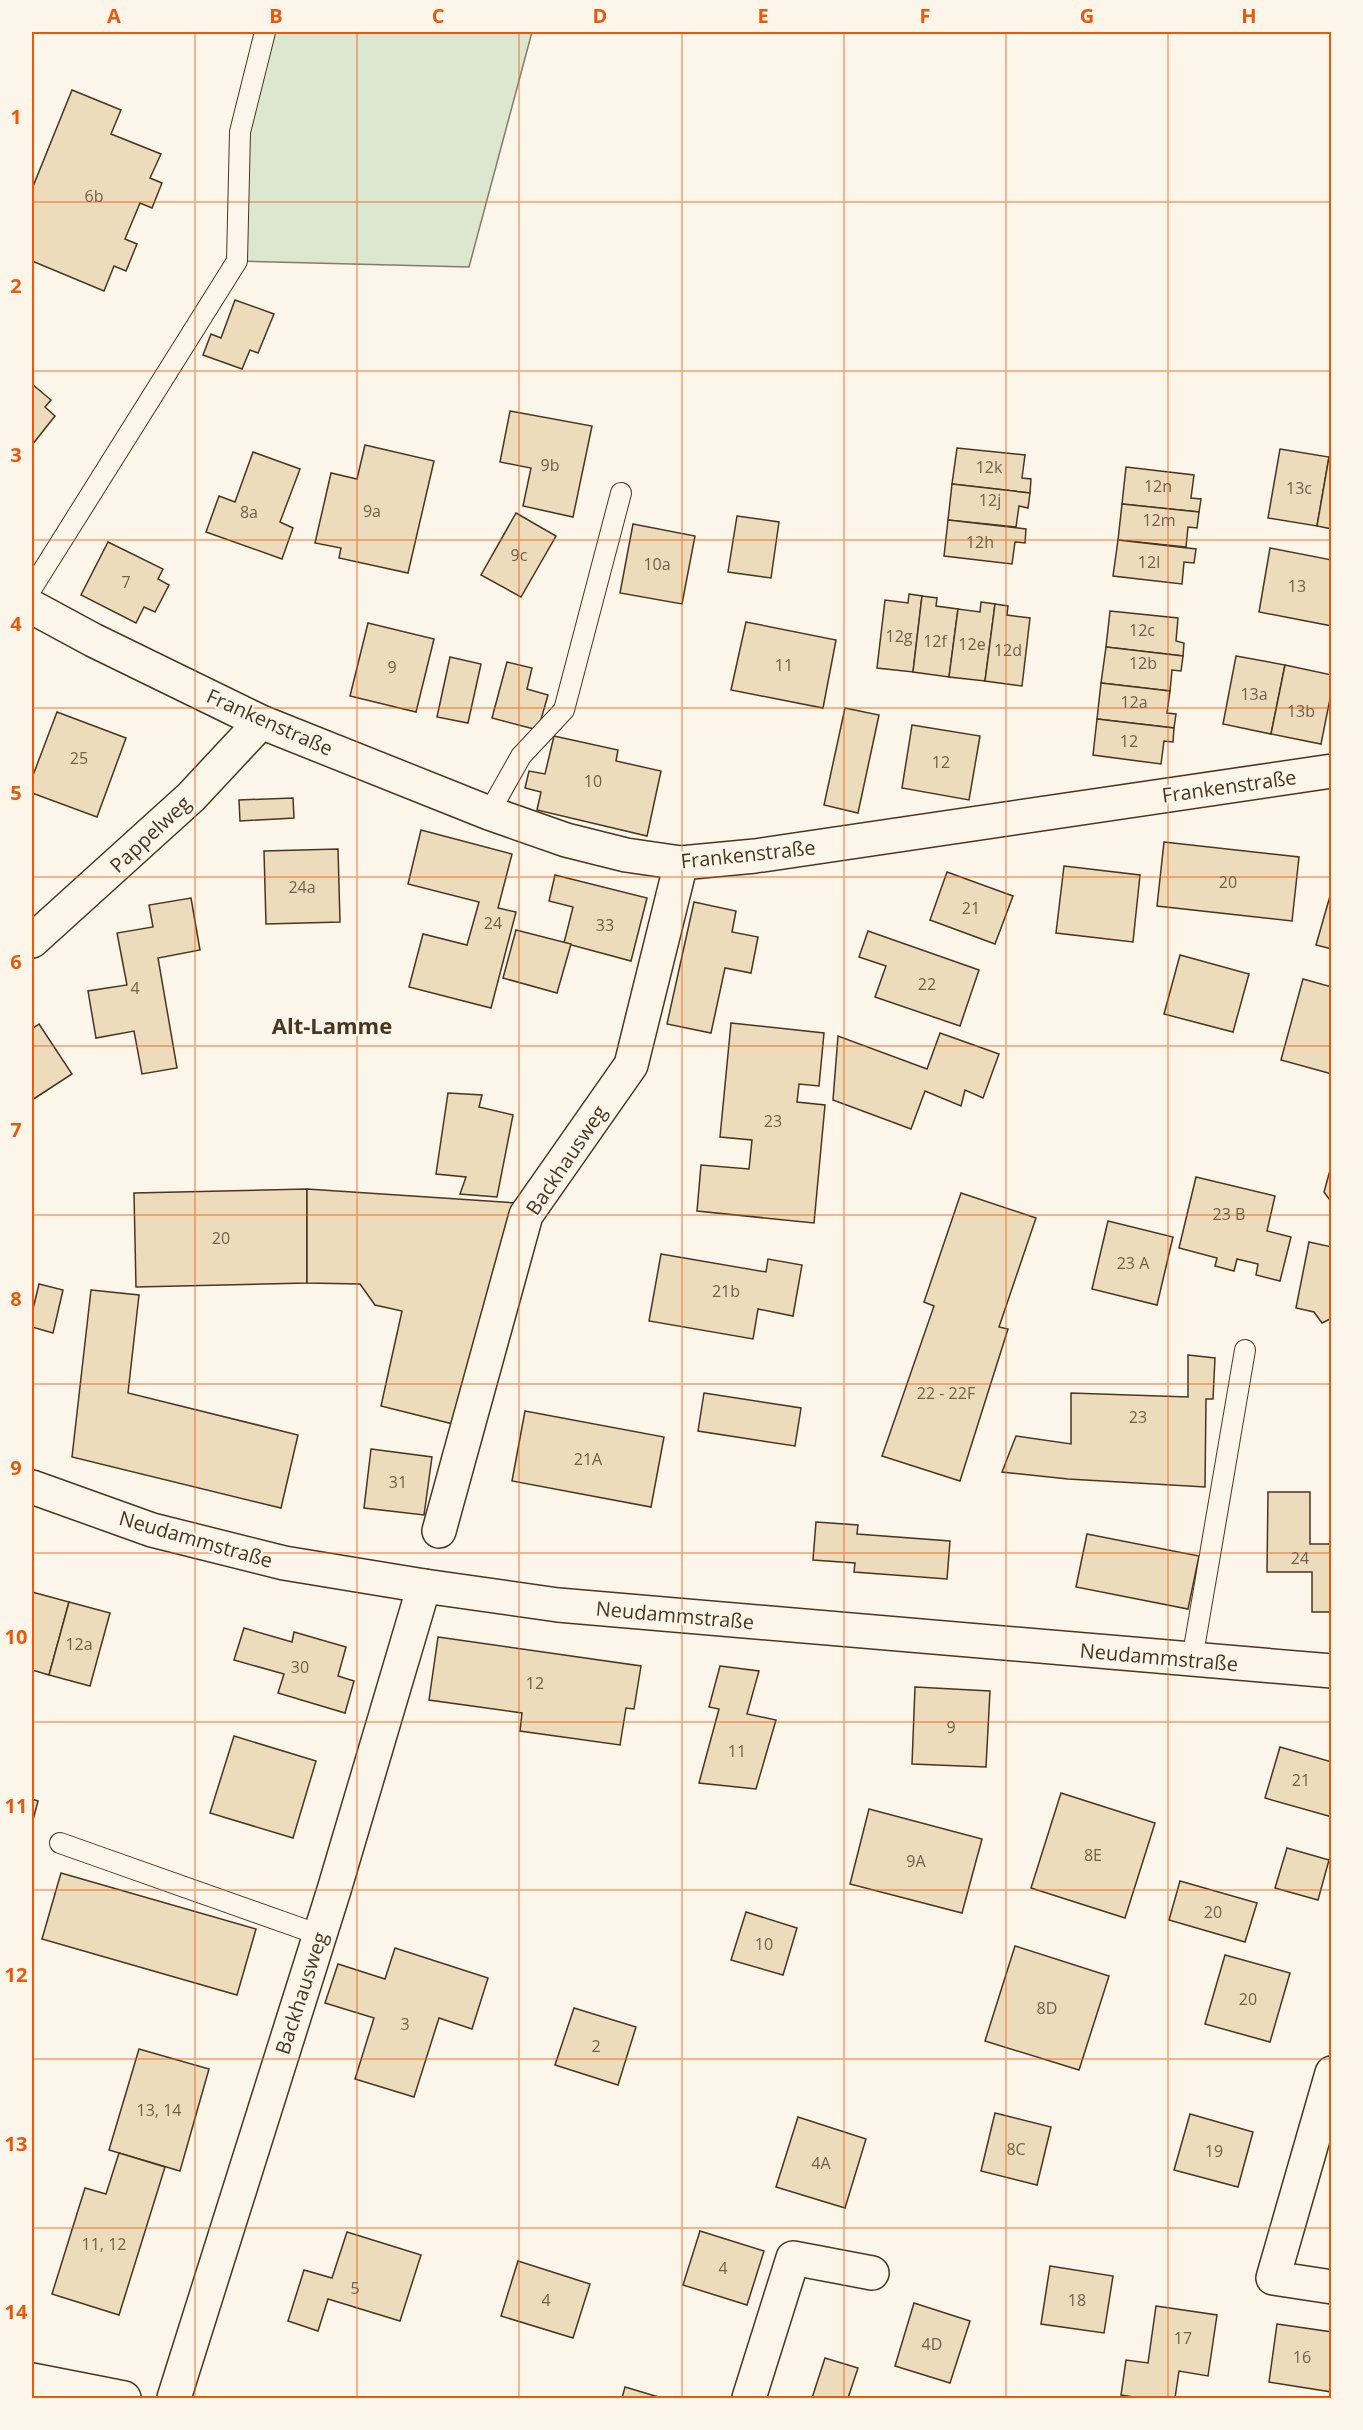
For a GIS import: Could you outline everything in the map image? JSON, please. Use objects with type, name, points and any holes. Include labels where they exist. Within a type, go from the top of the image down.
[{"type":"street","name":"Frankenstraße","points":[[32,607],[93,640],[261,722],[489,813],[566,840],[626,855],[681,863],[755,856],[1332,771]]},
{"type":"street","name":"Pappelweg","points":[[32,941],[191,797],[261,722]]},
{"type":"street","name":"Backhausweg","points":[[439,1531],[525,1215],[631,1065],[681,863]]},
{"type":"street","name":"Neudammstraße","points":[[32,1487],[152,1530],[284,1563],[424,1587],[558,1605],[1332,1671]]},
{"type":"street","name":"Backhausweg","points":[[174,2398],[320,1935],[424,1587]]},
{"type":"street","points":[[1332,2073],[1274,2278],[1332,2287]]},
{"type":"street","points":[[749,2398],[793,2258],[872,2273]]},
{"type":"street","points":[[32,2380],[124,2398]]},
{"type":"lane","points":[[32,588],[237,261],[240,132],[265,32]]},
{"type":"lane","points":[[489,813],[521,756],[564,710],[621,493]]},
{"type":"lane","points":[[1192,1660],[1245,1350]]},
{"type":"lane","points":[[60,1842],[320,1935]]},
{"type":"green space","points":[[265,32],[532,32],[469,267],[237,261],[240,132]]},
{"type":"building","points":[[72,90],[121,110],[111,134],[161,154],[150,178],[162,183],[152,208],[140,203],[125,239],[137,244],[126,271],[114,266],[104,291],[32,261],[32,189]]},
{"type":"building","points":[[235,300],[274,314],[258,353],[250,350],[242,369],[203,355],[211,334],[221,338]]},
{"type":"building","points":[[32,384],[51,400],[45,407],[55,416],[32,445]]},
{"type":"building","points":[[510,411],[592,426],[573,517],[523,506],[531,468],[500,462]]},
{"type":"building","points":[[365,445],[434,461],[408,573],[339,558],[341,548],[315,543],[331,473],[357,479]]},
{"type":"building","points":[[957,448],[1025,455],[1022,478],[1031,479],[1030,493],[952,484]]},
{"type":"building","points":[[1280,449],[1329,457],[1317,526],[1268,518]]},
{"type":"building","points":[[253,452],[300,469],[280,522],[293,528],[282,559],[206,532],[219,496],[235,502]]},
{"type":"building","points":[[1329,457],[1332,458],[1332,529],[1317,526]]},
{"type":"building","points":[[1126,467],[1194,475],[1191,498],[1201,499],[1199,512],[1122,504]]},
{"type":"building","points":[[952,484],[1030,493],[1028,508],[1019,506],[1016,527],[948,520]]},
{"type":"building","points":[[1122,504],[1199,512],[1197,528],[1188,527],[1186,547],[1118,540]]},
{"type":"building","points":[[516,513],[556,536],[521,597],[481,575]]},
{"type":"building","points":[[737,516],[779,522],[771,578],[728,572]]},
{"type":"building","points":[[948,520],[1026,529],[1025,543],[1015,542],[1012,564],[944,556]]},
{"type":"building","points":[[633,524],[695,536],[682,604],[620,593]]},
{"type":"building","points":[[1118,540],[1196,549],[1194,563],[1184,562],[1182,584],[1113,576]]},
{"type":"building","points":[[108,542],[163,569],[158,579],[169,585],[155,612],[144,607],[136,623],[81,595]]},
{"type":"building","points":[[1270,548],[1332,560],[1332,626],[1259,612]]},
{"type":"building","points":[[909,594],[922,596],[913,672],[877,668],[885,600],[908,603]]},
{"type":"building","points":[[922,596],[937,598],[936,606],[958,609],[949,677],[913,672]]},
{"type":"building","points":[[981,602],[995,604],[985,681],[949,677],[958,609],[980,612]]},
{"type":"building","points":[[995,604],[1008,606],[1007,615],[1030,618],[1022,686],[985,681]]},
{"type":"building","points":[[1110,611],[1178,618],[1176,641],[1184,643],[1183,656],[1106,647]]},
{"type":"building","points":[[746,622],[836,640],[823,708],[731,690]]},
{"type":"building","points":[[368,623],[434,639],[416,712],[350,696]]},
{"type":"building","points":[[1106,647],[1183,656],[1181,671],[1172,670],[1170,691],[1101,683]]},
{"type":"building","points":[[1236,656],[1285,665],[1271,734],[1223,724]]},
{"type":"building","points":[[450,657],[481,664],[468,723],[437,717]]},
{"type":"building","points":[[507,662],[532,668],[527,689],[548,695],[538,730],[492,718]]},
{"type":"building","points":[[1285,665],[1332,675],[1332,689],[1321,744],[1271,734]]},
{"type":"building","points":[[1101,683],[1170,691],[1167,713],[1176,714],[1174,728],[1097,719]]},
{"type":"building","points":[[845,708],[879,715],[858,813],[824,805]]},
{"type":"building","points":[[57,712],[126,738],[97,817],[32,793],[32,778]]},
{"type":"building","points":[[1097,719],[1174,728],[1173,742],[1164,741],[1161,764],[1093,755]]},
{"type":"building","points":[[912,725],[980,736],[969,800],[902,788]]},
{"type":"building","points":[[554,736],[618,750],[616,761],[661,771],[647,836],[537,810],[541,792],[525,788],[529,771],[545,774]]},
{"type":"building","points":[[293,798],[294,818],[240,821],[239,800]]},
{"type":"building","points":[[421,830],[512,854],[498,908],[516,912],[491,1008],[409,987],[423,934],[467,945],[479,902],[408,884]]},
{"type":"building","points":[[1164,842],[1299,857],[1292,921],[1157,906]]},
{"type":"building","points":[[338,849],[340,922],[266,924],[264,851]]},
{"type":"building","points":[[1064,866],[1140,875],[1133,942],[1056,933]]},
{"type":"building","points":[[947,872],[1013,896],[995,944],[930,920]]},
{"type":"building","points":[[555,875],[647,898],[631,961],[564,943],[573,907],[549,901]]},
{"type":"building","points":[[1332,889],[1332,949],[1316,945]]},
{"type":"building","points":[[191,898],[200,950],[158,958],[177,1068],[142,1074],[134,1031],[96,1038],[88,991],[127,985],[117,933],[153,927],[149,905]]},
{"type":"building","points":[[694,902],[736,911],[732,932],[758,937],[751,973],[725,968],[711,1033],[667,1024]]},
{"type":"building","points":[[516,930],[571,944],[557,993],[503,978]]},
{"type":"building","points":[[868,931],[979,970],[960,1026],[875,997],[886,966],[859,957]]},
{"type":"building","points":[[1180,955],[1249,974],[1233,1032],[1164,1014]]},
{"type":"building","points":[[1303,979],[1332,987],[1332,1074],[1281,1060]]},
{"type":"building","points":[[731,1023],[824,1033],[819,1086],[799,1084],[797,1102],[825,1105],[814,1223],[697,1211],[701,1165],[749,1169],[752,1140],[720,1137]]},
{"type":"building","points":[[39,1024],[72,1074],[32,1100],[32,1029]]},
{"type":"building","points":[[940,1033],[999,1054],[983,1098],[965,1090],[961,1106],[925,1091],[911,1129],[833,1100],[838,1036],[927,1069]]},
{"type":"building","points":[[448,1093],[482,1095],[479,1107],[513,1115],[497,1197],[460,1194],[466,1177],[436,1174]]},
{"type":"building","points":[[1332,1163],[1332,1203],[1324,1192]]},
{"type":"building","points":[[1196,1177],[1275,1196],[1267,1231],[1291,1237],[1280,1281],[1256,1275],[1258,1264],[1237,1259],[1234,1271],[1215,1266],[1217,1258],[1179,1248]]},
{"type":"building","points":[[307,1189],[307,1283],[136,1287],[134,1193]]},
{"type":"building","points":[[307,1189],[517,1203],[457,1425],[381,1406],[402,1311],[375,1305],[360,1284],[307,1283]]},
{"type":"building","points":[[961,1193],[1036,1218],[999,1327],[1008,1329],[960,1481],[882,1456],[934,1306],[924,1302]]},
{"type":"building","points":[[1108,1221],[1173,1237],[1157,1305],[1092,1289]]},
{"type":"building","points":[[1309,1242],[1332,1247],[1332,1318],[1322,1323],[1314,1312],[1296,1308]]},
{"type":"building","points":[[661,1254],[766,1272],[768,1259],[802,1265],[793,1316],[758,1309],[753,1339],[649,1321]]},
{"type":"building","points":[[39,1284],[63,1290],[53,1333],[32,1327],[32,1313]]},
{"type":"building","points":[[91,1290],[139,1295],[128,1393],[298,1435],[281,1508],[72,1457]]},
{"type":"building","points":[[1188,1355],[1215,1358],[1213,1399],[1206,1399],[1205,1487],[1068,1479],[1002,1472],[1016,1436],[1071,1444],[1071,1393],[1188,1397]]},
{"type":"building","points":[[704,1393],[801,1408],[795,1446],[698,1431]]},
{"type":"building","points":[[525,1411],[664,1437],[651,1507],[512,1481]]},
{"type":"building","points":[[371,1449],[432,1457],[424,1515],[364,1508]]},
{"type":"building","points":[[1268,1492],[1310,1492],[1310,1544],[1332,1544],[1332,1612],[1312,1612],[1312,1572],[1267,1572]]},
{"type":"building","points":[[816,1522],[858,1525],[857,1534],[950,1541],[947,1579],[854,1572],[855,1563],[813,1560]]},
{"type":"building","points":[[1087,1534],[1199,1556],[1188,1609],[1076,1587]]},
{"type":"building","points":[[32,1592],[69,1602],[49,1675],[32,1670]]},
{"type":"building","points":[[69,1602],[110,1613],[90,1686],[49,1675]]},
{"type":"building","points":[[244,1628],[292,1642],[294,1632],[346,1647],[338,1676],[354,1681],[345,1713],[278,1693],[284,1674],[234,1660]]},
{"type":"building","points":[[438,1637],[641,1666],[634,1709],[626,1708],[620,1745],[520,1731],[522,1713],[429,1700]]},
{"type":"building","points":[[720,1666],[759,1671],[747,1714],[776,1720],[756,1789],[699,1783],[719,1709],[709,1707]]},
{"type":"building","points":[[915,1687],[990,1691],[986,1767],[912,1764]]},
{"type":"building","points":[[234,1736],[316,1761],[293,1838],[210,1813]]},
{"type":"building","points":[[1280,1747],[1332,1762],[1332,1817],[1265,1798]]},
{"type":"building","points":[[1061,1793],[1155,1823],[1125,1918],[1031,1888]]},
{"type":"building","points":[[32,1799],[38,1801],[32,1824]]},
{"type":"building","points":[[869,1809],[982,1839],[962,1913],[850,1884]]},
{"type":"building","points":[[1287,1848],[1329,1860],[1318,1900],[1275,1888]]},
{"type":"building","points":[[61,1873],[256,1929],[237,1995],[42,1939]]},
{"type":"building","points":[[1180,1881],[1257,1903],[1245,1942],[1169,1920]]},
{"type":"building","points":[[746,1912],[797,1928],[783,1975],[731,1960]]},
{"type":"building","points":[[1015,1946],[1109,1976],[1079,2070],[985,2041]]},
{"type":"building","points":[[395,1948],[488,1978],[472,2029],[439,2018],[414,2097],[355,2079],[374,2018],[325,2003],[338,1964],[385,1979]]},
{"type":"building","points":[[1225,1955],[1290,1973],[1270,2042],[1205,2024]]},
{"type":"building","points":[[574,2008],[636,2027],[618,2085],[555,2065]]},
{"type":"building","points":[[139,2049],[209,2069],[180,2171],[109,2150]]},
{"type":"building","points":[[995,2113],[1051,2127],[1037,2185],[981,2171]]},
{"type":"building","points":[[1190,2114],[1253,2132],[1238,2187],[1174,2170]]},
{"type":"building","points":[[798,2117],[866,2139],[845,2208],[776,2187]]},
{"type":"building","points":[[119,2153],[165,2167],[119,2315],[52,2294],[85,2188],[106,2194]]},
{"type":"building","points":[[700,2231],[764,2251],[747,2305],[683,2285]]},
{"type":"building","points":[[347,2232],[421,2255],[400,2321],[328,2299],[318,2331],[288,2321],[304,2270],[332,2278]]},
{"type":"building","points":[[518,2261],[590,2284],[573,2338],[501,2316]]},
{"type":"building","points":[[1050,2266],[1113,2276],[1104,2333],[1041,2324]]},
{"type":"building","points":[[914,2303],[970,2321],[950,2383],[895,2366]]},
{"type":"building","points":[[1156,2306],[1217,2315],[1208,2376],[1179,2371],[1175,2398],[1140,2398],[1121,2395],[1126,2360],[1148,2363]]},
{"type":"building","points":[[1277,2324],[1332,2332],[1332,2392],[1269,2382]]},
{"type":"building","points":[[825,2358],[858,2368],[848,2398],[812,2398]]},
{"type":"building","points":[[625,2387],[662,2398],[622,2398]]},
{"type":"district","name":"Alt-Lamme","points":[[332,1025]]}]
